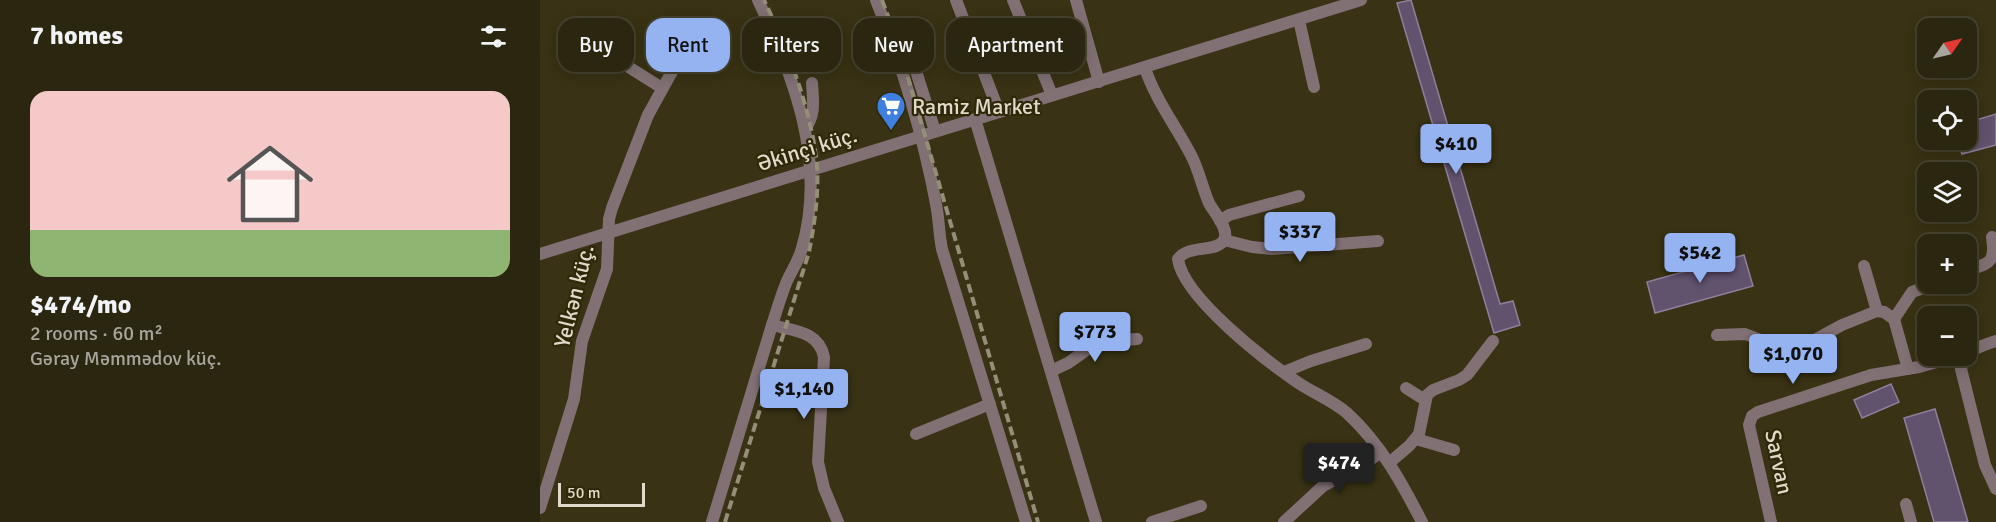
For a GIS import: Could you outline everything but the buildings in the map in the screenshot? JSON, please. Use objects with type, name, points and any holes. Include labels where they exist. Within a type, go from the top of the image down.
[{"type":"street","points":[[712,522],[772,325],[802,248],[810,207],[810,170],[805,129],[798,98],[783,55],[758,0]]},
{"type":"street","points":[[876,0],[888,31],[920,136],[937,206],[942,249],[1026,522]]},
{"type":"street","points":[[956,0],[999,112]]},
{"type":"street","points":[[1013,0],[1052,95]]},
{"type":"street","points":[[1076,0],[1099,81]]},
{"type":"street","name":"Əkinçi küç.","points":[[540,254],[1361,0]]},
{"type":"street","points":[[1299,20],[1314,87]]},
{"type":"street","points":[[1145,68],[1154,90],[1192,158],[1208,198],[1226,233],[1220,244],[1182,254],[1178,259],[1183,278],[1218,318],[1284,372],[1347,413],[1385,458],[1422,522]]},
{"type":"street","points":[[634,70],[662,88]]},
{"type":"street","name":"Yelkən küç.","points":[[540,508],[574,399],[582,341],[607,269],[609,219],[612,208],[645,123],[671,72]]},
{"type":"street","points":[[916,72],[935,131]]},
{"type":"street","points":[[805,129],[814,112],[812,84]]},
{"type":"street","points":[[975,119],[1096,522]]},
{"type":"street","points":[[1220,221],[1229,215],[1299,196]]},
{"type":"street","points":[[1977,267],[1993,259],[1996,251],[1992,237]]},
{"type":"street","points":[[1224,240],[1272,249],[1378,241]]},
{"type":"street","points":[[1864,266],[1877,311]]},
{"type":"street","points":[[1894,319],[1912,292],[1917,290]]},
{"type":"street","points":[[1717,335],[1745,334],[1787,350],[1798,349],[1842,325],[1877,311],[1884,312],[1894,319],[1908,369]]},
{"type":"street","points":[[772,325],[813,336],[822,349],[824,357],[818,462],[824,488],[838,522]]},
{"type":"street","points":[[1051,371],[1068,363],[1095,344],[1137,339]]},
{"type":"street","points":[[1284,522],[1323,486],[1360,467],[1385,458],[1416,439],[1425,400],[1433,390],[1467,375],[1493,341]]},
{"type":"street","points":[[1977,349],[1996,341]]},
{"type":"street","points":[[1284,372],[1366,344]]},
{"type":"street","name":"Sarvan","points":[[1771,522],[1749,424],[1752,416],[1758,412],[1871,375],[1920,366]]},
{"type":"street","points":[[1962,366],[1963,383],[1985,465],[1996,489]]},
{"type":"street","points":[[1406,388],[1425,400]]},
{"type":"street","points":[[916,435],[990,404]]},
{"type":"street","points":[[1416,439],[1454,450]]},
{"type":"street","points":[[1906,504],[1911,522]]},
{"type":"street","points":[[1152,522],[1201,506]]},
{"type":"railway","points":[[725,522],[809,252],[816,204],[816,156],[808,115],[789,57],[764,0]]},
{"type":"railway","points":[[882,0],[897,40],[1038,522]]},
{"type":"place","name":"Ramiz Market","points":[[891,132]]}]
